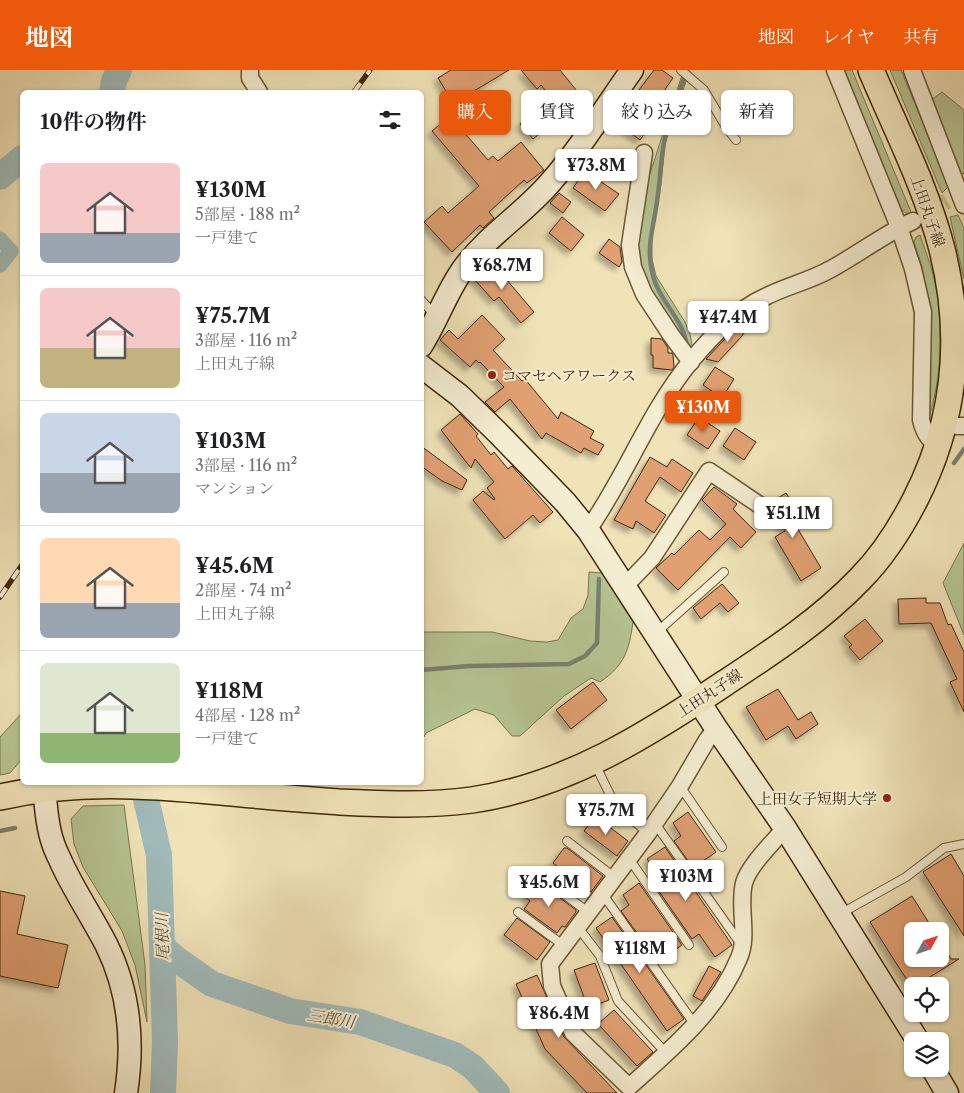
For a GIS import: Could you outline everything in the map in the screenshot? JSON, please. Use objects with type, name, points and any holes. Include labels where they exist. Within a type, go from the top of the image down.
[{"type":"main road","name":"上田丸子線","points":[[134,785],[279,798],[389,805],[473,800],[510,792],[557,778],[594,762],[699,700],[796,633],[836,602],[862,577],[880,557],[901,525],[918,494],[938,446],[955,424],[953,314],[947,269],[930,209],[871,70]]},
{"type":"main road","name":"上田丸子線","points":[[0,797],[44,786],[90,785]]},
{"type":"street","points":[[250,70],[250,78],[258,90]]},
{"type":"street","points":[[424,341],[464,268],[486,243],[550,183],[632,70]]},
{"type":"street","points":[[835,70],[906,224],[913,269],[923,312],[921,420],[924,432],[938,446]]},
{"type":"street","points":[[912,70],[959,196]]},
{"type":"street","points":[[644,153],[630,245],[633,267],[644,294],[670,336],[690,362]]},
{"type":"street","points":[[588,530],[668,393],[690,362],[737,314],[764,297],[830,270],[906,224]]},
{"type":"street","points":[[424,368],[460,396],[565,502],[588,530],[716,728],[785,828],[912,1032]]},
{"type":"street","points":[[625,586],[652,558],[709,472],[761,506]]},
{"type":"street","points":[[716,728],[651,828],[550,964],[552,986],[573,1033],[627,1090],[696,1025],[723,988],[743,948],[744,883],[753,867],[785,828]]},
{"type":"street","points":[[44,786],[52,842],[72,884],[106,945],[125,994],[131,1034],[130,1065],[126,1093]]},
{"type":"street","points":[[938,1077],[947,1093]]},
{"type":"lane","points":[[685,73],[704,90],[736,140]]},
{"type":"lane","points":[[424,303],[437,318]]},
{"type":"lane","points":[[656,634],[724,572]]},
{"type":"lane","points":[[594,762],[615,805],[651,828],[743,948]]},
{"type":"lane","points":[[680,786],[722,847]]},
{"type":"lane","points":[[567,841],[614,877]]},
{"type":"lane","points":[[839,915],[906,877],[944,848],[964,844]]},
{"type":"lane","points":[[628,857],[689,945]]},
{"type":"lane","points":[[541,877],[588,912]]},
{"type":"lane","points":[[602,893],[696,1025]]},
{"type":"lane","points":[[518,912],[563,945]]},
{"type":"lane","points":[[577,926],[600,956],[618,1000],[666,1053]]},
{"type":"green space","points":[[844,70],[852,70],[911,212],[907,214],[901,209]]},
{"type":"green space","points":[[890,70],[901,70],[949,186],[942,193]]},
{"type":"green space","points":[[682,75],[687,79],[683,90],[677,90]]},
{"type":"green space","points":[[942,92],[964,110],[964,174],[960,173],[930,101]]},
{"type":"green space","points":[[663,135],[668,135],[652,237],[652,259],[656,276],[685,322],[690,334],[693,350],[673,334],[636,262],[645,189]]},
{"type":"green space","points":[[958,215],[964,228],[964,279],[950,217]]},
{"type":"green space","points":[[920,235],[935,282],[939,312],[938,371],[930,414],[926,400],[931,332],[930,310],[922,267],[914,242],[916,237]]},
{"type":"green space","points":[[964,543],[964,635],[943,583]]},
{"type":"green space","points":[[589,572],[602,573],[633,622],[630,641],[624,656],[608,676],[600,682],[591,678],[564,696],[520,736],[512,736],[494,715],[475,709],[426,733],[424,737],[424,632],[492,632],[530,641],[547,642],[558,640],[571,618],[583,609],[588,595]]},
{"type":"green space","points":[[20,715],[20,761],[10,773],[0,775],[0,737]]},
{"type":"green space","points":[[124,805],[145,965],[147,1022],[135,965],[122,931],[83,867],[74,844],[71,819],[83,806]]},
{"type":"building","points":[[451,70],[509,70],[476,90],[445,90],[438,78]]},
{"type":"building","points":[[521,70],[560,70],[576,90],[545,90],[541,85],[537,89]]},
{"type":"building","points":[[654,70],[662,70],[673,78],[665,90],[639,90]]},
{"type":"building","points":[[439,125],[439,135],[466,135],[488,160],[493,156],[498,161],[521,142],[544,170],[527,183],[524,180],[489,212],[494,218],[483,228],[480,225],[452,252],[424,222],[442,206],[448,213],[479,186],[432,131]]},
{"type":"building","points":[[530,135],[538,135],[533,139]]},
{"type":"building","points":[[633,135],[644,135],[640,140]]},
{"type":"building","points":[[585,171],[619,194],[605,211],[573,188]]},
{"type":"building","points":[[559,193],[571,202],[563,213],[550,203]]},
{"type":"building","points":[[562,217],[584,235],[571,251],[549,233]]},
{"type":"building","points":[[609,239],[620,247],[622,262],[619,267],[599,253]]},
{"type":"building","points":[[489,259],[534,312],[521,323],[499,297],[494,301],[473,278]]},
{"type":"building","points":[[482,315],[505,339],[493,350],[522,381],[525,379],[558,419],[561,412],[594,431],[590,438],[604,445],[598,455],[584,448],[581,453],[546,433],[542,439],[510,399],[495,412],[485,402],[504,387],[480,362],[476,360],[470,367],[440,340],[449,330],[458,339]]},
{"type":"building","points":[[744,321],[749,326],[718,362],[706,359],[723,341]]},
{"type":"building","points":[[651,338],[662,339],[668,348],[668,353],[672,353],[674,367],[672,370],[653,368]]},
{"type":"building","points":[[715,367],[734,379],[722,398],[703,385]]},
{"type":"building","points":[[460,414],[478,434],[476,436],[491,455],[494,452],[508,469],[512,466],[553,512],[540,523],[533,515],[505,539],[473,500],[483,491],[494,500],[487,488],[494,482],[475,459],[471,468],[441,430]]},
{"type":"building","points":[[699,417],[720,431],[708,449],[687,435]]},
{"type":"building","points":[[735,428],[756,442],[744,460],[723,446]]},
{"type":"building","points":[[424,448],[467,480],[462,490],[442,481],[424,468]]},
{"type":"building","points":[[650,457],[667,467],[672,459],[693,473],[681,492],[660,477],[645,501],[666,515],[654,533],[636,521],[633,529],[614,520]]},
{"type":"building","points":[[714,487],[737,504],[733,509],[756,532],[741,548],[730,537],[678,590],[656,568],[672,553],[674,555],[699,530],[710,540],[726,524],[702,500]]},
{"type":"building","points":[[786,493],[800,514],[792,519],[821,568],[801,581],[775,537],[785,531],[770,509],[770,503]]},
{"type":"building","points":[[722,584],[739,603],[728,612],[720,603],[701,619],[693,608]]},
{"type":"building","points":[[926,598],[926,603],[940,603],[948,625],[951,624],[964,652],[964,712],[950,682],[957,679],[931,623],[899,624],[898,599]]},
{"type":"building","points":[[865,619],[883,641],[860,660],[849,647],[852,645],[844,636]]},
{"type":"building","points":[[593,682],[607,700],[571,729],[556,710]]},
{"type":"building","points":[[778,689],[798,720],[811,712],[818,724],[796,739],[788,726],[766,740],[746,707]]},
{"type":"building","points":[[688,812],[716,852],[693,868],[674,841],[681,836],[673,823]]},
{"type":"building","points":[[595,816],[628,841],[617,856],[584,831]]},
{"type":"building","points":[[665,847],[732,945],[715,957],[699,934],[692,939],[649,877],[656,872],[647,859]]},
{"type":"building","points":[[564,848],[567,848],[603,876],[591,892],[553,863]]},
{"type":"building","points":[[951,854],[964,876],[964,936],[923,872]]},
{"type":"building","points":[[537,881],[576,910],[565,927],[562,926],[557,933],[524,909],[530,901],[525,897]]},
{"type":"building","points":[[639,883],[682,945],[658,962],[621,911],[629,905],[623,895]]},
{"type":"building","points":[[0,891],[25,896],[17,934],[68,945],[58,988],[0,976]]},
{"type":"building","points":[[912,896],[928,922],[904,922],[904,968],[944,968],[930,977],[905,977],[870,922]]},
{"type":"building","points":[[612,917],[684,1019],[667,1031],[596,928]]},
{"type":"building","points":[[517,918],[550,942],[537,960],[504,935]]},
{"type":"building","points":[[949,956],[951,959],[959,959],[949,965]]},
{"type":"building","points":[[595,963],[609,1000],[588,1008],[574,970]]},
{"type":"building","points":[[709,966],[721,972],[702,1001],[693,996]]},
{"type":"building","points":[[537,975],[564,1037],[617,1093],[587,1093],[545,1049],[516,984]]},
{"type":"building","points":[[614,1010],[653,1052],[637,1066],[598,1024]]},
{"type":"waterway","name":"尾根川","points":[[112,90],[119,70]]},
{"type":"waterway","points":[[687,70],[671,115],[664,143],[651,234],[650,258],[656,286],[677,319],[687,347]]},
{"type":"waterway","points":[[0,177],[20,160]]},
{"type":"waterway","points":[[0,239],[11,251],[0,265]]},
{"type":"waterway","points":[[954,463],[964,449]]},
{"type":"waterway","points":[[424,670],[469,666],[569,664],[585,656],[597,643],[599,579]]},
{"type":"waterway","name":"尾根川","points":[[143,785],[159,855],[165,1042],[163,1093]]},
{"type":"waterway","points":[[0,831],[15,828]]},
{"type":"waterway","name":"三郎川","points":[[162,946],[176,959],[212,984],[290,1011],[360,1022],[455,1055],[473,1067],[497,1093]]},
{"type":"tunnel","points":[[923,215],[947,201]]},
{"type":"railway","points":[[355,90],[370,70]]},
{"type":"railway","points":[[0,597],[20,568]]},
{"type":"place","name":"コマセヘアワークス","points":[[492,375]]},
{"type":"place","name":"上田女子短期大学","points":[[887,798]]}]
